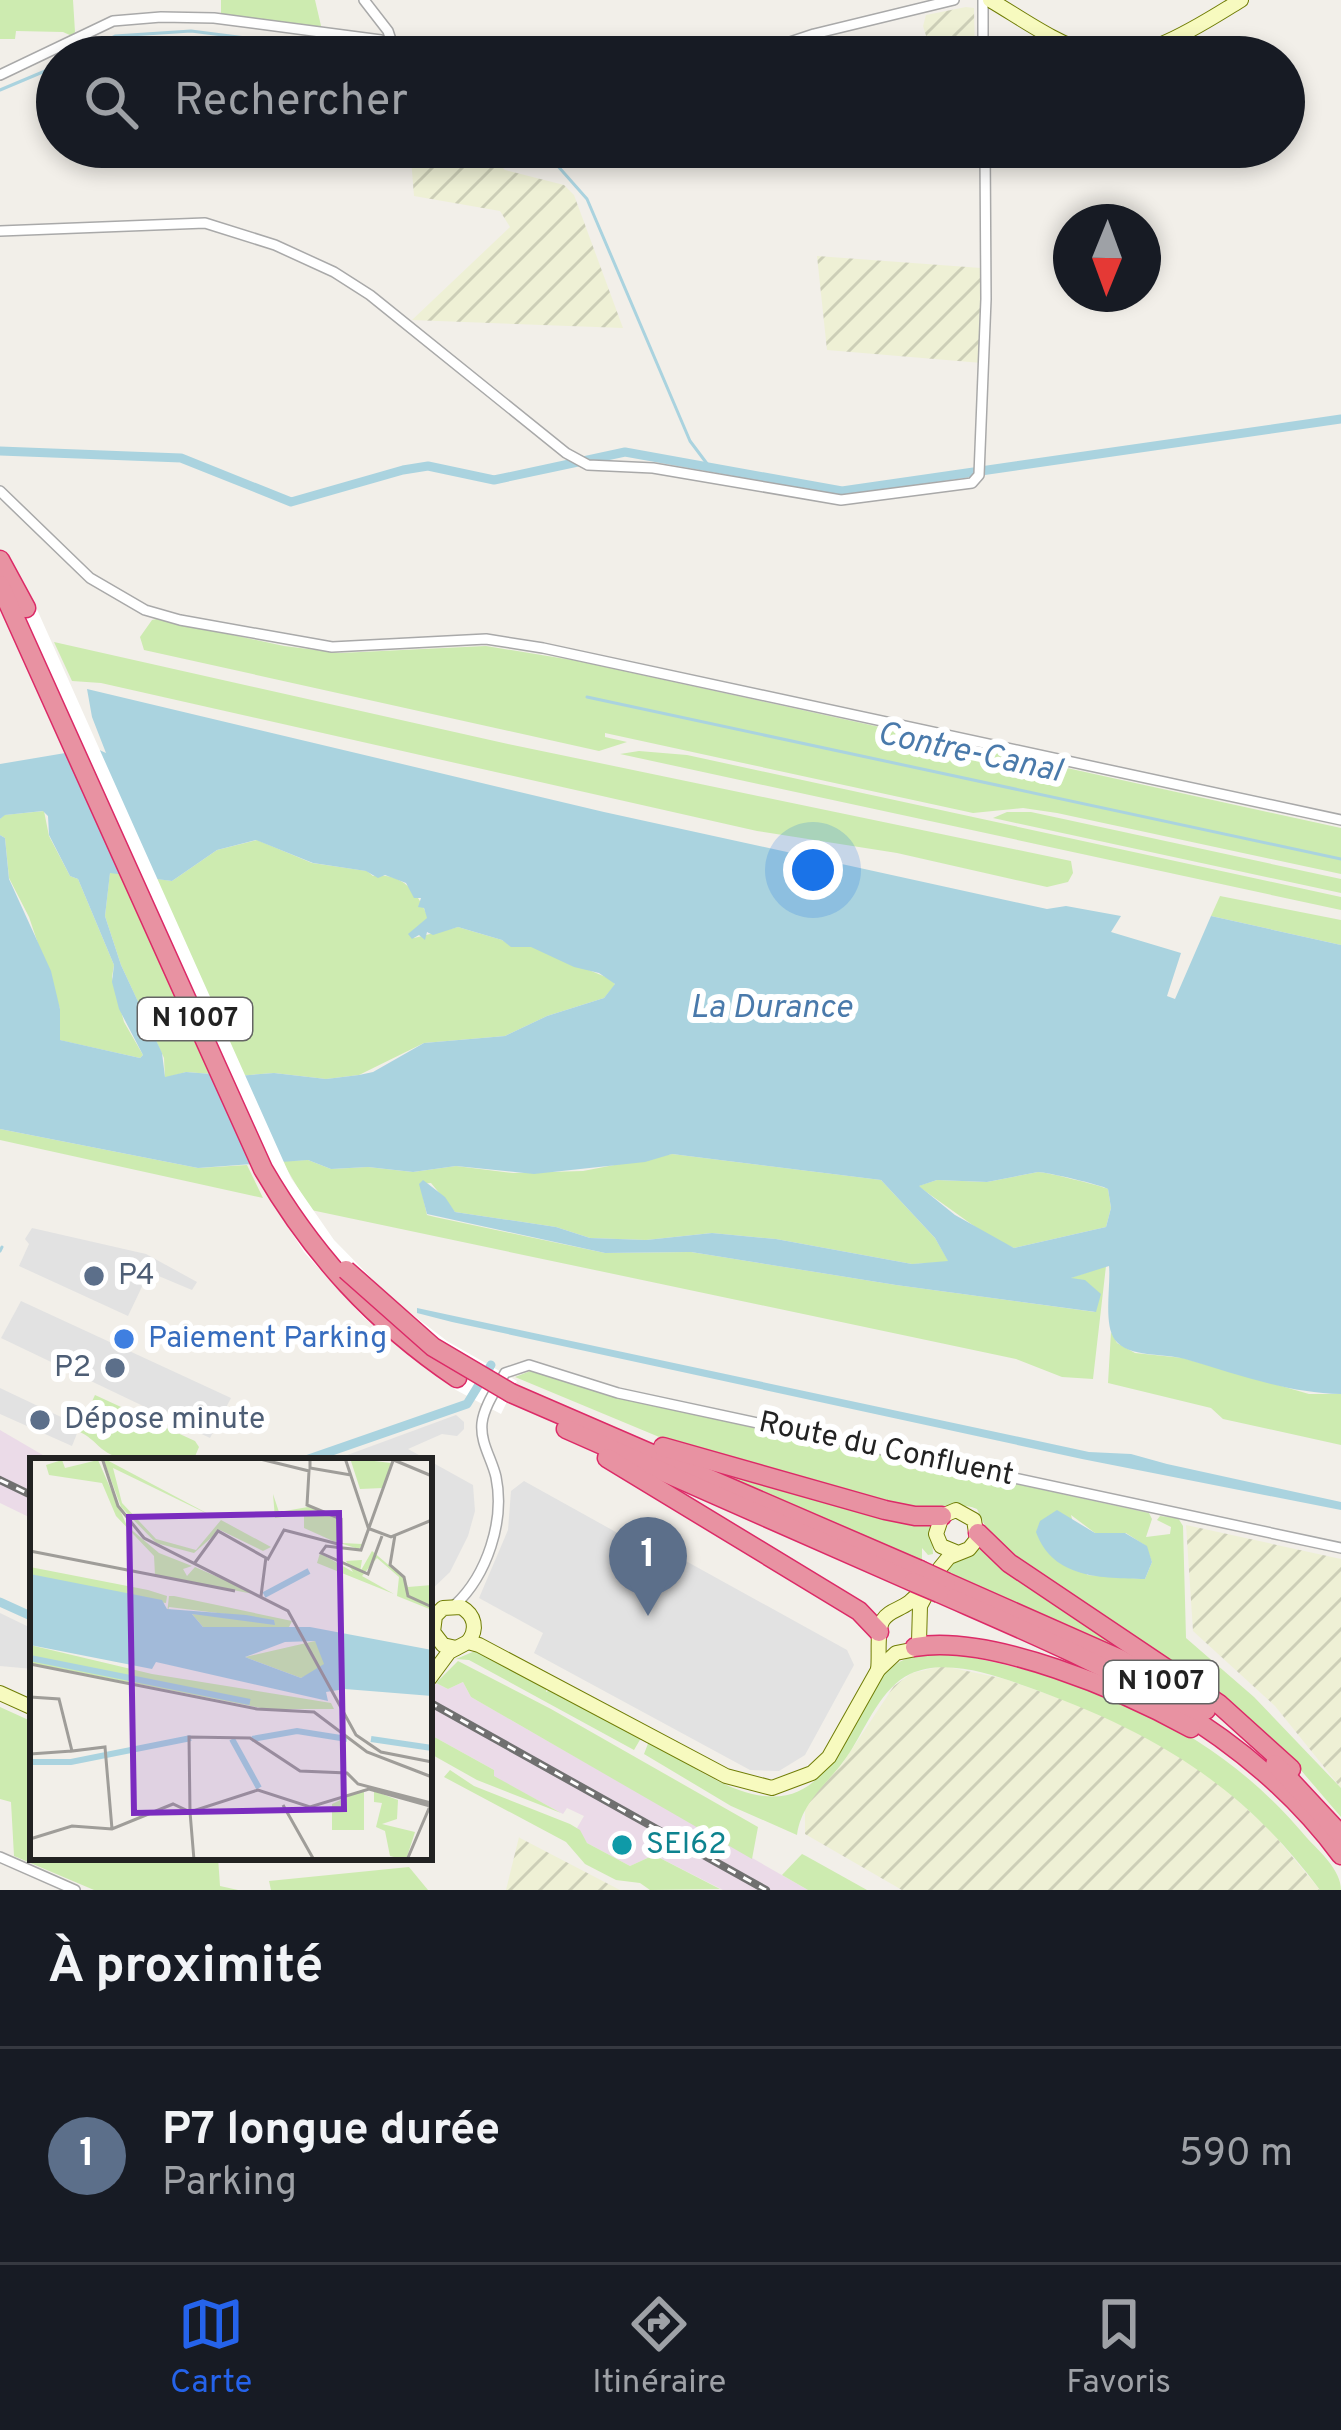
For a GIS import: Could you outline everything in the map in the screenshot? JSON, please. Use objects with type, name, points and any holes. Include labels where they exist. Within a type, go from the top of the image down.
[{"type":"highway","name":"N 1007","points":[[0,560],[260,1134],[326,1247],[369,1294],[433,1347],[541,1418],[916,1576]]},
{"type":"highway","name":"N 1007","points":[[0,585],[17,603]]},
{"type":"highway","name":"N 1007","points":[[508,1398],[601,1430],[942,1588],[1193,1715],[1245,1754],[1302,1808],[1341,1855]]},
{"type":"highway","points":[[541,1418],[844,1602],[880,1637]]},
{"type":"highway","points":[[601,1430],[885,1510],[942,1516]]},
{"type":"highway","points":[[978,1533],[1009,1563],[1219,1704],[1298,1776],[1341,1831]]},
{"type":"highway","name":"N 1007","points":[[942,1588],[1120,1659],[1179,1692],[1255,1747],[1341,1831]]},
{"type":"highway","points":[[906,1650],[939,1645],[1024,1660],[1099,1683],[1189,1726],[1302,1808]]},
{"type":"street","points":[[364,0],[390,36]]},
{"type":"street","points":[[808,36],[954,0]]},
{"type":"street","points":[[984,36],[986,0],[1054,36]]},
{"type":"street","points":[[1175,36],[1240,0]]},
{"type":"street","points":[[82,36],[113,21],[161,17],[214,18],[342,36]]},
{"type":"street","points":[[0,76],[36,58]]},
{"type":"street","points":[[0,231],[188,222],[221,226],[275,244],[370,295],[578,460],[841,500],[978,475],[986,299],[985,168]]},
{"type":"street","points":[[0,491],[90,578],[145,610],[179,620],[332,646],[486,639],[543,648],[1341,820]]},
{"type":"street","name":"Route du Confluent","points":[[470,1589],[491,1544],[498,1511],[495,1472],[482,1420],[505,1372],[529,1365],[618,1393],[1341,1548]]},
{"type":"street","points":[[963,1511],[974,1520],[978,1533],[969,1549],[949,1556],[909,1614],[941,1546],[936,1527],[942,1516],[963,1511]]},
{"type":"street","points":[[941,1546],[958,1553]]},
{"type":"street","points":[[432,1643],[435,1616],[470,1589]]},
{"type":"street","points":[[432,1675],[468,1633],[470,1589]]},
{"type":"street","points":[[454,1605],[468,1633],[496,1650],[726,1776],[772,1788],[812,1773],[830,1757],[878,1670],[880,1637],[889,1614],[909,1614]]},
{"type":"street","points":[[878,1670],[921,1636],[909,1614]]},
{"type":"street","points":[[434,1636],[443,1645],[468,1633]]},
{"type":"street","points":[[880,1637],[906,1650]]},
{"type":"street","points":[[0,1693],[30,1707]]},
{"type":"street","points":[[0,1856],[75,1890]]},
{"type":"shaded area","name":"P4","points":[[32,1228],[146,1254],[197,1282],[192,1290],[149,1272],[128,1316],[19,1266]]},
{"type":"shaded area","name":"P2","points":[[21,1301],[231,1398],[210,1438],[1,1338]]},
{"type":"shaded area","name":"Dépose minute","points":[[0,1388],[80,1426],[72,1446],[0,1414]]},
{"type":"shaded area","points":[[456,1415],[464,1422],[457,1436],[442,1434],[408,1449],[424,1458],[339,1458]]},
{"type":"shaded area","points":[[0,1430],[48,1458],[30,1458],[30,1518],[0,1503]]},
{"type":"shaded area","points":[[432,1462],[473,1485],[475,1511],[450,1572],[432,1589]]},
{"type":"shaded area","points":[[524,1481],[623,1536],[628,1529],[847,1650],[854,1665],[805,1755],[779,1771],[750,1770],[534,1653],[543,1633],[479,1598],[508,1530],[511,1491]]},
{"type":"shaded area","points":[[0,1613],[30,1628],[30,1669],[0,1666]]},
{"type":"shaded area","points":[[463,1682],[471,1697],[808,1890],[723,1890],[654,1855],[630,1866],[587,1843],[577,1828],[584,1816],[567,1808],[563,1814],[432,1736],[432,1690],[436,1683],[448,1689]]},
{"type":"green space","points":[[0,0],[73,0],[75,32],[72,36],[16,31],[15,39],[0,39]]},
{"type":"green space","points":[[221,0],[315,0],[322,30],[221,14]]},
{"type":"green space","points":[[974,8],[975,36],[926,36],[926,15]]},
{"type":"green space","points":[[412,168],[503,168],[564,185],[574,195],[623,328],[412,320],[510,227],[500,211],[414,196]]},
{"type":"green space","points":[[817,256],[981,268],[982,363],[827,350]]},
{"type":"green space","points":[[157,619],[340,653],[486,646],[578,661],[1341,828],[1341,874],[1057,813],[1023,808],[973,813],[605,733],[605,737],[627,742],[599,751],[144,650],[140,637]]},
{"type":"green space","points":[[54,642],[508,744],[1071,861],[1073,873],[1068,882],[1047,887],[897,853],[757,831],[101,683],[72,681]]},
{"type":"green space","points":[[620,754],[687,755],[1341,897],[1341,910]]},
{"type":"green space","points":[[44,811],[49,836],[70,876],[78,879],[114,965],[112,977],[124,1022],[143,1055],[140,1058],[59,1040],[60,1009],[29,917],[9,878],[5,838],[0,835],[4,815]]},
{"type":"green space","points":[[1007,812],[1031,812],[1341,879],[1341,893],[993,818]]},
{"type":"green space","points":[[257,840],[312,863],[401,881],[415,893],[428,918],[411,936],[414,938],[458,927],[513,947],[531,946],[613,980],[615,985],[604,998],[547,1016],[505,1036],[424,1043],[359,1075],[326,1079],[186,1072],[165,1078],[164,1058],[121,965],[105,916],[110,872],[172,881],[217,850]]},
{"type":"green space","points":[[1220,896],[1341,920],[1341,945],[1211,916]]},
{"type":"green space","points":[[0,1129],[198,1168],[247,1165],[263,1198],[0,1140]]},
{"type":"green space","points":[[672,1154],[881,1180],[935,1238],[949,1262],[912,1264],[776,1239],[712,1233],[646,1240],[590,1238],[556,1227],[455,1212],[431,1183],[420,1184],[427,1215],[605,1253],[691,1252],[1095,1312],[1070,1278],[1106,1266],[1093,1379],[1062,1377],[1016,1359],[311,1210],[282,1161],[308,1160],[331,1169],[413,1172],[456,1166],[513,1173],[583,1171]]},
{"type":"green space","points":[[1038,1172],[1108,1189],[1111,1208],[1106,1227],[1014,1248],[988,1236],[918,1186],[937,1180],[987,1182]]},
{"type":"green space","points":[[1111,1332],[1117,1343],[1135,1353],[1183,1358],[1309,1394],[1341,1394],[1341,1445],[1223,1419],[1211,1408],[1108,1383]]},
{"type":"green space","points":[[533,1370],[616,1397],[1149,1513],[1152,1519],[1146,1537],[1170,1534],[1171,1527],[1157,1520],[1160,1516],[1178,1518],[1183,1526],[1186,1638],[1254,1697],[1341,1788],[1341,1817],[1293,1761],[1003,1550],[977,1509],[918,1510],[676,1444],[515,1377]],"holes":[[[1071,1515],[1095,1533],[1126,1533],[1146,1546],[1152,1562],[1145,1579],[1087,1575]]]},
{"type":"green space","points":[[95,1395],[199,1447],[194,1458],[120,1458],[78,1431]]},
{"type":"green space","points":[[701,1467],[931,1521],[933,1554],[922,1548],[922,1561]]},
{"type":"green space","points":[[1186,1525],[1341,1559],[1341,1788],[1275,1706],[1193,1631]]},
{"type":"green space","points":[[982,1545],[1146,1660],[944,1571]]},
{"type":"green space","points":[[475,1651],[641,1738],[634,1750],[469,1660],[456,1659]]},
{"type":"green space","points":[[940,1651],[1095,1691],[1186,1734],[1269,1797],[1329,1862],[1341,1890],[1320,1890],[1258,1819],[1152,1741],[1070,1703],[968,1670],[924,1669],[891,1688],[811,1801],[797,1835],[731,1806],[644,1754],[649,1741],[739,1790],[773,1797],[799,1791],[819,1777],[878,1683],[896,1664]]},
{"type":"green space","points":[[458,1661],[758,1827],[752,1859],[471,1697],[463,1682],[448,1689],[436,1683]]},
{"type":"green space","points":[[943,1666],[1005,1679],[1064,1700],[1117,1720],[1168,1748],[1215,1780],[1270,1830],[1320,1890],[902,1890],[805,1834],[805,1804],[842,1764],[894,1686],[912,1673]]},
{"type":"green space","points":[[0,1707],[30,1721],[30,1860],[218,1860],[220,1886],[238,1890],[94,1890],[14,1856],[11,1802],[0,1799]]},
{"type":"green space","points":[[432,1736],[561,1813],[477,1780],[432,1755]]},
{"type":"green space","points":[[450,1770],[474,1786],[570,1824],[587,1843],[630,1866],[654,1855],[720,1889],[650,1890],[640,1883],[616,1880],[585,1864],[566,1842],[444,1777]]},
{"type":"green space","points":[[520,1838],[620,1890],[506,1890]]},
{"type":"green space","points":[[802,1854],[867,1890],[808,1890],[782,1875]]},
{"type":"green space","points":[[409,1867],[428,1890],[271,1890],[269,1881]]},
{"type":"water","name":"La Durance","points":[[87,689],[604,812],[1047,909],[1066,906],[1121,916],[1111,932],[1181,953],[1167,996],[1175,999],[1211,916],[1341,945],[1341,1394],[1282,1386],[1121,1346],[1109,1324],[1109,1266],[1071,1278],[1085,1280],[1101,1294],[1096,1312],[691,1252],[605,1253],[427,1214],[419,1184],[423,1180],[445,1197],[455,1212],[556,1227],[590,1238],[646,1240],[712,1233],[776,1239],[912,1264],[948,1261],[935,1238],[881,1180],[672,1154],[645,1162],[534,1174],[456,1166],[413,1172],[331,1169],[308,1160],[198,1168],[0,1129],[0,835],[5,838],[9,879],[51,971],[60,1009],[60,1040],[143,1055],[119,1009],[112,982],[114,965],[78,879],[70,876],[49,835],[48,816],[43,811],[0,819],[0,764],[95,748],[106,753]],"holes":[[[256,840],[313,863],[406,883],[414,898],[421,898],[418,907],[424,908],[427,918],[408,934],[412,939],[419,935],[425,940],[427,932],[433,935],[458,927],[511,947],[531,947],[599,973],[615,984],[604,998],[547,1016],[505,1036],[424,1043],[359,1075],[326,1079],[186,1072],[165,1077],[162,1053],[121,965],[105,916],[110,873],[172,881],[217,850]],[[1038,1172],[1108,1189],[1111,1208],[1106,1227],[1014,1248],[955,1215],[919,1186],[937,1180],[987,1182]]]},
{"type":"water","points":[[417,1308],[1089,1452],[1131,1454],[1341,1502],[1341,1510],[1082,1459],[452,1322],[417,1313]]},
{"type":"water","points":[[1057,1510],[1095,1533],[1125,1533],[1147,1546],[1152,1562],[1145,1579],[1081,1573],[1054,1559],[1036,1532],[1040,1521]]},
{"type":"pier","points":[[31,596],[291,1178],[334,1240],[392,1299],[447,1341],[517,1381],[501,1414],[456,1390],[364,1318],[304,1252],[263,1188],[4,608]]},
{"type":"waterway","points":[[115,36],[191,31],[230,36]]},
{"type":"waterway","points":[[0,90],[36,75]]},
{"type":"waterway","points":[[560,168],[587,199],[690,441],[711,469]]},
{"type":"waterway","points":[[0,451],[181,458],[291,502],[428,466],[494,480],[625,452],[842,491],[1341,419]]},
{"type":"waterway","name":"Contre-Canal","points":[[587,697],[1341,859]]},
{"type":"waterway","points":[[0,1251],[2,1247]]},
{"type":"waterway","points":[[312,1458],[467,1404],[491,1365]]},
{"type":"waterway","points":[[0,1602],[30,1616]]},
{"type":"railway","points":[[0,1480],[30,1495]]},
{"type":"railway","points":[[432,1704],[766,1890]]},
{"type":"place","name":"P4","points":[[94,1276]]},
{"type":"place","name":"Paiement Parking","points":[[124,1339]]},
{"type":"place","name":"P2","points":[[115,1368]]},
{"type":"place","name":"Dépose minute","points":[[40,1420]]},
{"type":"place","name":"P7 longue durée","points":[[648,1616]]},
{"type":"place","name":"SEI62","points":[[622,1845]]}]
